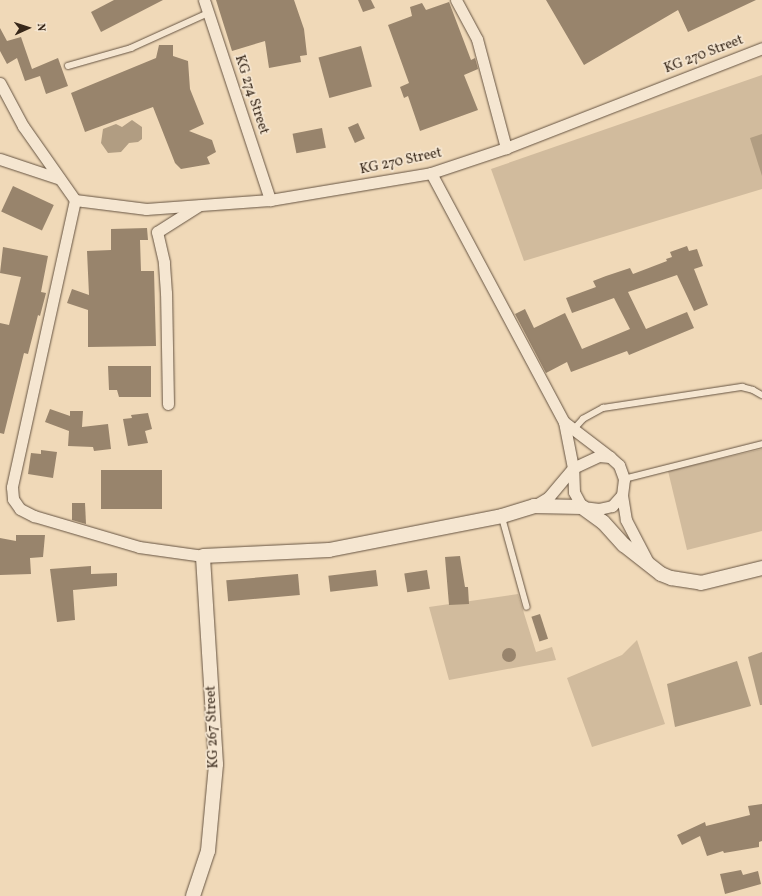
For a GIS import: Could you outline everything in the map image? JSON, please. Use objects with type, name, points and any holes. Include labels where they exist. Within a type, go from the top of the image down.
[{"type":"street","name":"KG 274 Street","points":[[204,0],[270,200]]},
{"type":"street","points":[[456,0],[477,39],[506,148]]},
{"type":"street","name":"KG 270 Street","points":[[75,200],[146,209],[270,200],[431,174],[506,148],[762,48]]},
{"type":"street","points":[[0,83],[23,126],[75,200],[12,487],[13,499],[20,509],[34,516],[131,545],[203,556],[329,550],[502,516],[534,506],[548,497],[573,468],[591,458],[610,457]]},
{"type":"street","points":[[0,159],[60,179]]},
{"type":"street","points":[[431,174],[564,422],[573,468],[574,492],[582,507],[603,522],[624,545],[671,578],[701,583],[762,568]]},
{"type":"street","points":[[168,404],[166,293],[164,262],[157,232],[199,205]]},
{"type":"street","points":[[564,422],[619,465],[624,480],[622,495],[626,520],[648,563]]},
{"type":"street","points":[[534,506],[582,507],[599,509],[612,506],[622,495]]},
{"type":"street","name":"KG 267 Street","points":[[193,896],[208,851],[213,810],[216,764],[203,556]]},
{"type":"lane","points":[[68,66],[132,48],[209,12]]},
{"type":"lane","points":[[574,429],[583,419],[603,408],[742,387],[753,390],[762,395]]},
{"type":"lane","points":[[624,480],[762,444]]},
{"type":"lane","points":[[502,516],[527,607]]},
{"type":"shaded area","points":[[762,75],[762,189],[524,261],[491,169]]},
{"type":"shaded area","points":[[132,120],[142,127],[142,139],[138,142],[129,143],[121,152],[108,153],[101,143],[103,129],[116,124],[122,127]]},
{"type":"shaded area","points":[[762,134],[762,176],[750,138]]},
{"type":"shaded area","points":[[762,449],[762,531],[687,550],[668,471]]},
{"type":"shaded area","points":[[518,594],[536,652],[552,647],[556,660],[449,680],[429,607]]},
{"type":"shaded area","points":[[637,640],[665,724],[592,747],[567,678],[622,655]]},
{"type":"shaded area","points":[[762,652],[762,705],[760,705],[748,657]]},
{"type":"shaded area","points":[[737,661],[751,706],[675,727],[667,684]]},
{"type":"building","points":[[114,0],[163,0],[101,32],[91,12]]},
{"type":"building","points":[[216,0],[294,0],[304,29],[307,55],[300,56],[301,62],[269,68],[265,41],[232,51]]},
{"type":"building","points":[[358,0],[371,0],[375,8],[363,12]]},
{"type":"building","points":[[546,0],[756,0],[688,32],[678,10],[584,65]]},
{"type":"building","points":[[449,2],[471,60],[475,58],[478,69],[464,75],[478,110],[420,131],[408,96],[404,98],[400,87],[409,83],[388,25],[412,16],[410,7],[422,3],[426,10]]},
{"type":"building","points":[[0,28],[7,41],[21,37],[32,69],[58,58],[68,86],[46,94],[40,76],[25,81],[17,58],[7,64],[0,51]]},
{"type":"building","points":[[159,45],[173,45],[173,56],[188,61],[190,89],[204,124],[189,131],[212,140],[216,152],[207,157],[210,164],[181,169],[175,163],[153,107],[85,132],[71,93],[156,58]]},
{"type":"building","points":[[361,46],[372,87],[329,98],[318,57]]},
{"type":"building","points":[[358,123],[365,139],[355,143],[348,127]]},
{"type":"building","points":[[322,128],[326,148],[296,153],[293,134]]},
{"type":"building","points":[[13,186],[54,205],[42,230],[1,211]]},
{"type":"building","points":[[147,228],[148,240],[140,240],[141,271],[154,271],[156,346],[88,347],[88,310],[67,303],[72,289],[89,295],[87,251],[111,250],[111,229]]},
{"type":"building","points":[[687,246],[689,251],[697,249],[703,266],[694,269],[708,305],[694,311],[677,275],[628,292],[646,329],[687,312],[694,328],[629,355],[627,351],[571,372],[567,362],[546,373],[515,314],[525,309],[534,328],[565,313],[582,349],[630,329],[614,298],[572,313],[566,298],[596,287],[593,281],[606,276],[630,268],[633,274],[667,261],[666,259],[672,257],[670,252]]},
{"type":"building","points":[[3,247],[48,256],[41,292],[46,293],[40,316],[38,315],[28,354],[24,353],[4,434],[0,433],[0,323],[9,325],[21,277],[0,273]]},
{"type":"building","points":[[108,366],[151,366],[151,397],[119,397],[117,390],[109,390]]},
{"type":"building","points":[[50,409],[70,416],[70,411],[83,411],[82,427],[108,424],[111,449],[94,451],[93,447],[68,446],[69,431],[45,422]]},
{"type":"building","points":[[148,413],[152,429],[145,431],[148,443],[128,446],[123,419],[132,418],[131,415]]},
{"type":"building","points":[[41,450],[57,452],[53,478],[28,474],[31,453],[41,454]]},
{"type":"building","points":[[101,470],[162,470],[162,509],[101,509]]},
{"type":"building","points":[[72,503],[85,503],[86,524],[72,520]]},
{"type":"building","points":[[16,535],[45,535],[43,557],[30,558],[31,574],[0,575],[0,538],[16,541]]},
{"type":"building","points":[[460,556],[465,587],[468,587],[469,604],[449,605],[445,557]]},
{"type":"building","points":[[91,566],[91,574],[117,573],[117,586],[73,590],[75,620],[57,622],[50,569]]},
{"type":"building","points":[[376,570],[378,586],[330,592],[328,576]]},
{"type":"building","points":[[427,570],[430,589],[407,592],[404,574]]},
{"type":"building","points":[[298,574],[300,595],[228,601],[226,580]]},
{"type":"building","points":[[540,614],[548,639],[539,642],[531,617]]},
{"type":"building","points":[[506,648],[512,648],[516,652],[516,658],[512,662],[506,662],[502,658],[502,652]]},
{"type":"building","points":[[762,804],[762,841],[759,842],[759,847],[724,853],[723,851],[707,856],[700,836],[682,845],[677,835],[705,822],[706,826],[750,815],[748,806]]},
{"type":"building","points":[[741,870],[743,875],[758,871],[761,884],[725,894],[720,874]]}]
